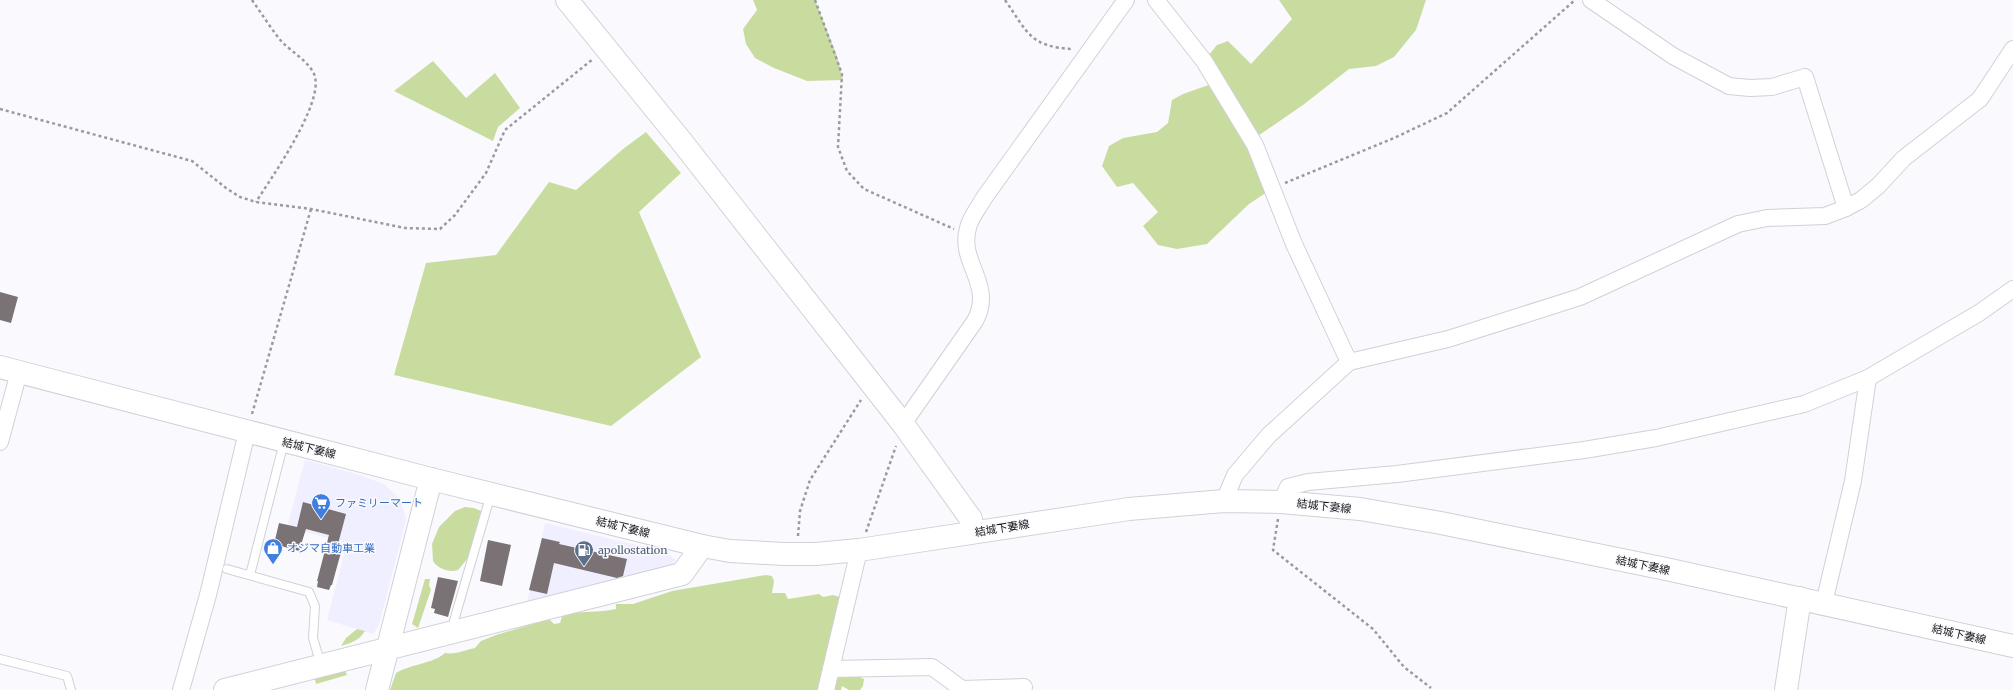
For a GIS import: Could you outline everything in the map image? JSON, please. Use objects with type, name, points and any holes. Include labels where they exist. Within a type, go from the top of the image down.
[{"type":"main road","points":[[567,0],[605,49],[682,142],[903,424],[970,519],[973,532]]},
{"type":"main road","name":"結城下妻線","points":[[10,369],[247,432],[702,546],[755,553],[796,554],[859,550],[1129,509],[1224,501],[1281,502],[1360,509],[1441,523],[1800,598],[2013,646]]},
{"type":"main road","points":[[377,690],[431,479]]},
{"type":"main road","points":[[231,689],[682,574],[702,546]]},
{"type":"main road","points":[[1786,690],[1800,598]]},
{"type":"street","points":[[903,424],[974,321],[982,306],[982,296],[967,246],[966,236],[970,222],[984,198],[1092,50],[1126,0]]},
{"type":"street","points":[[1156,0],[1204,61],[1255,145],[1294,244],[1349,362]]},
{"type":"street","points":[[1591,0],[1673,56],[1729,86],[1772,87],[1805,77],[1846,208]]},
{"type":"street","points":[[1224,501],[1235,475],[1269,435],[1349,362],[1448,339],[1580,297],[1738,224],[1767,218],[1825,216],[1846,208],[1861,200],[1878,186],[1904,158],[1980,99],[2013,49]]},
{"type":"street","points":[[1281,502],[1288,487],[1308,482],[1397,474],[1584,450],[1656,438],[1804,404],[1868,378],[1979,313],[2013,289]]},
{"type":"street","points":[[0,442],[10,369]]},
{"type":"street","points":[[1824,604],[1853,481],[1868,378]]},
{"type":"street","points":[[181,690],[208,595],[247,432]]},
{"type":"street","points":[[826,690],[859,550]]},
{"type":"street","points":[[831,669],[932,667],[962,689],[1024,687]]},
{"type":"lane","points":[[250,575],[285,441]]},
{"type":"lane","points":[[450,634],[491,494]]},
{"type":"lane","points":[[227,569],[309,592],[315,606],[313,638],[321,665]]},
{"type":"lane","points":[[0,659],[67,676],[71,690]]},
{"type":"path","points":[[252,0],[282,41],[309,67],[315,76],[314,92],[301,131],[256,202]]},
{"type":"path","points":[[815,0],[842,74],[838,147],[847,171],[864,189],[933,218],[966,236]]},
{"type":"path","points":[[1005,0],[1035,40],[1044,45],[1061,48],[1092,50]]},
{"type":"path","points":[[1273,188],[1394,138],[1446,113],[1575,0]]},
{"type":"path","points":[[0,109],[192,161],[240,197],[256,202],[311,208],[405,228],[440,229],[455,215],[486,173],[505,130],[605,49]]},
{"type":"path","points":[[247,432],[311,208]]},
{"type":"path","points":[[796,554],[800,511],[810,480],[871,384]]},
{"type":"path","points":[[859,550],[884,483],[903,424]]},
{"type":"path","points":[[1281,502],[1273,550],[1373,629],[1404,667],[1432,690]]},
{"type":"shaded area","points":[[305,460],[357,474],[384,484],[399,498],[404,510],[406,520],[404,528],[379,625],[373,634],[327,620],[347,543],[287,527]]},
{"type":"shaded area","points":[[545,523],[665,552],[676,560],[664,574],[527,603]]},
{"type":"green space","points":[[753,0],[815,0],[837,56],[843,80],[807,81],[774,68],[755,58],[746,44],[743,29],[757,10]]},
{"type":"green space","points":[[1279,0],[1426,0],[1416,30],[1394,57],[1376,66],[1349,69],[1303,105],[1252,140],[1273,188],[1249,204],[1207,244],[1177,249],[1158,245],[1143,226],[1158,212],[1133,183],[1117,187],[1102,166],[1109,146],[1123,138],[1157,132],[1168,123],[1172,100],[1183,94],[1217,82],[1204,61],[1217,45],[1228,41],[1251,64],[1292,19]]},
{"type":"green space","points":[[433,61],[466,98],[495,73],[520,108],[498,127],[493,141],[394,91]]},
{"type":"green space","points":[[646,132],[681,173],[639,212],[701,357],[611,426],[394,375],[426,263],[496,255],[549,182],[576,190],[623,149]]},
{"type":"green space","points":[[465,507],[474,508],[481,511],[482,516],[469,557],[458,570],[444,570],[433,561],[432,544],[439,527],[455,511]]},
{"type":"green space","points":[[766,575],[772,576],[774,581],[772,593],[785,593],[788,599],[819,594],[823,597],[833,595],[840,597],[837,660],[853,674],[864,679],[863,686],[860,690],[849,690],[842,686],[841,690],[390,690],[396,673],[434,660],[445,653],[456,653],[475,648],[481,641],[496,635],[549,619],[554,624],[560,623],[562,616],[569,614],[616,609],[616,604],[633,604],[672,591]]},
{"type":"green space","points":[[425,579],[430,579],[429,585],[431,590],[418,628],[412,624]]},
{"type":"green space","points":[[357,629],[365,631],[358,639],[341,646],[346,638]]},
{"type":"green space","points":[[344,668],[347,675],[316,684],[314,675]]},
{"type":"building","points":[[0,292],[18,297],[11,323],[0,320]]},
{"type":"building","points":[[303,502],[346,514],[338,544],[343,545],[332,585],[329,590],[317,587],[317,581],[329,535],[306,529],[299,551],[274,544],[279,523],[297,527]]},
{"type":"building","points":[[542,538],[560,542],[559,544],[627,559],[623,576],[617,578],[554,563],[547,594],[529,590]]},
{"type":"building","points":[[488,540],[511,545],[502,586],[480,581]]},
{"type":"building","points":[[438,577],[458,581],[448,617],[434,613],[435,609],[431,608]]},
{"type":"place","name":"ファミリーマート","points":[[321,520]]},
{"type":"place","name":"オジマ自動車工業","points":[[273,565]]},
{"type":"place","name":"apollostation","points":[[584,567]]}]
